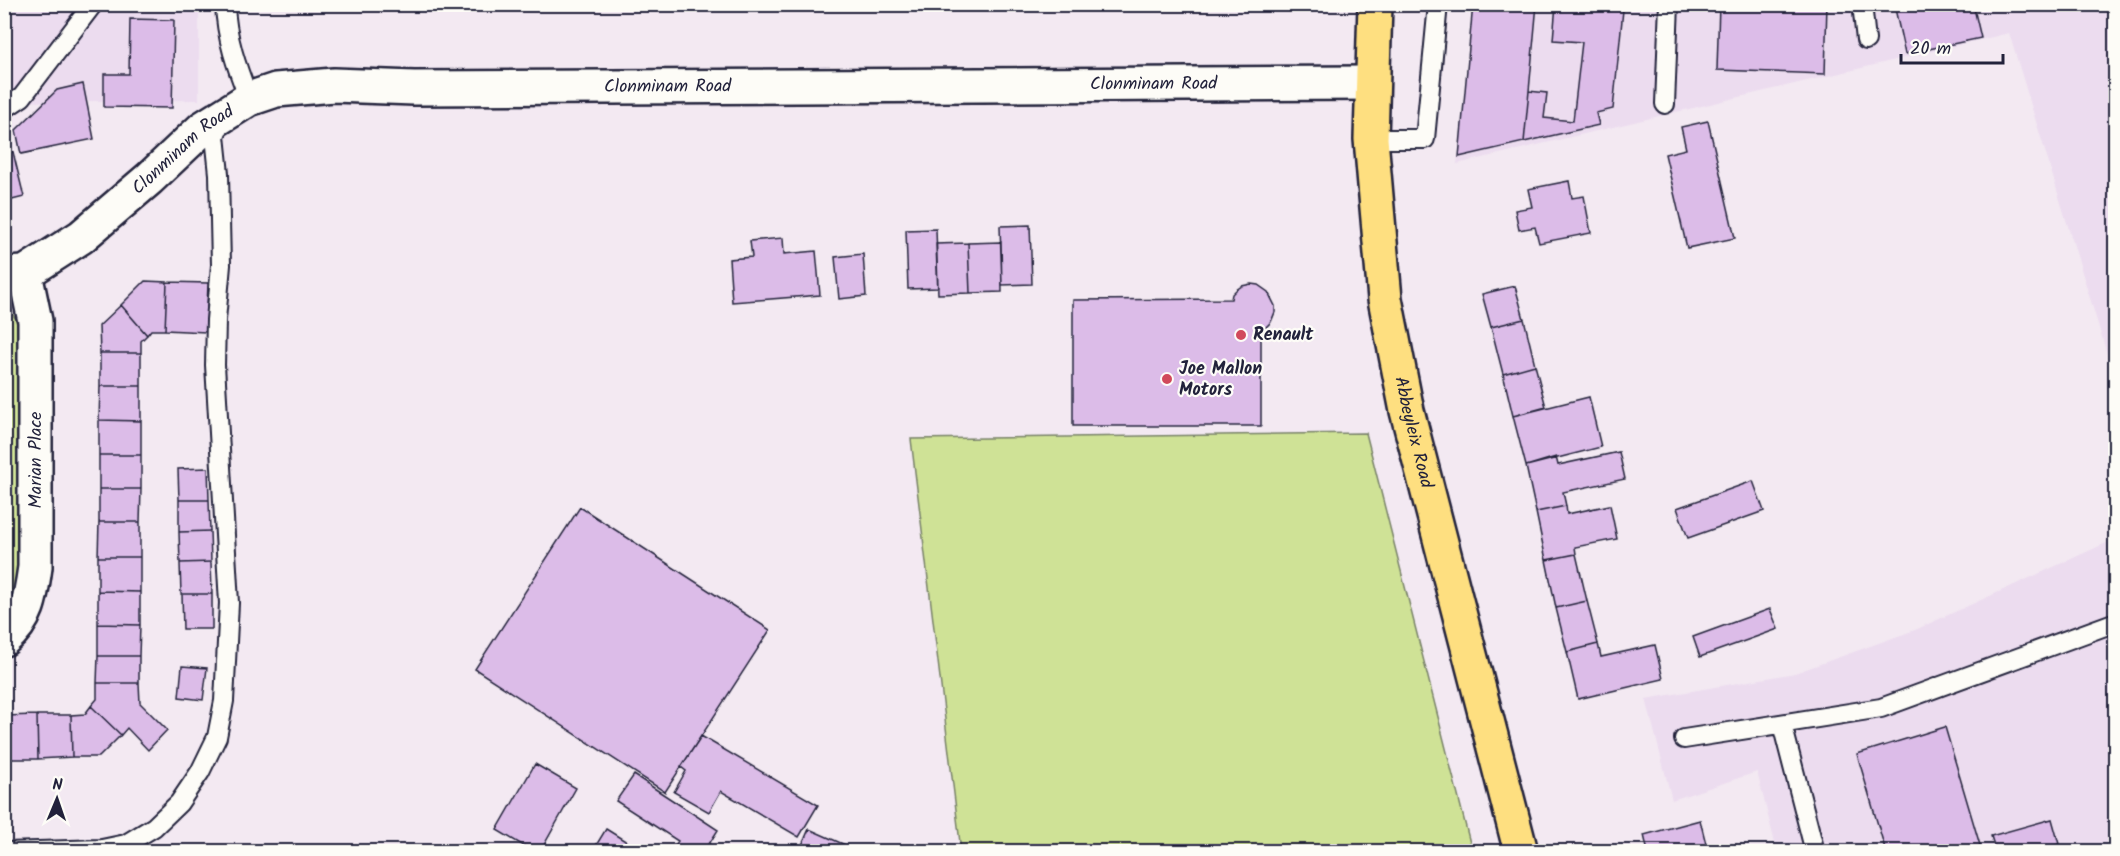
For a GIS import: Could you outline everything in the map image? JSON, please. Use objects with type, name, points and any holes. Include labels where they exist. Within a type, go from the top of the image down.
[{"type":"main road","name":"Abbeyleix Road","points":[[1375,4],[1371,139],[1385,299],[1407,411],[1521,852]]},
{"type":"street","name":"Clonminam Road","points":[[15,273],[81,237],[149,179],[203,128],[236,106],[276,90],[334,85],[426,88],[1372,83]]},
{"type":"street","name":"Marian Place","points":[[4,639],[15,631],[30,602],[35,567],[35,321],[15,273]]},
{"type":"lane","points":[[4,109],[22,97],[93,4]]},
{"type":"lane","points":[[6,852],[102,849],[126,844],[154,827],[179,803],[200,772],[217,737],[224,701],[229,603],[215,365],[221,265],[219,174],[215,136],[236,106],[234,58],[226,21],[225,4]]},
{"type":"lane","points":[[1371,139],[1425,139],[1438,4]]},
{"type":"lane","points":[[1665,104],[1669,4]]},
{"type":"lane","points":[[1862,4],[1866,40]]},
{"type":"lane","points":[[1684,739],[1881,708],[2115,622]]},
{"type":"lane","points":[[1782,724],[1815,852]]},
{"type":"shaded area","points":[[4,5],[199,5],[199,100],[5,102]]},
{"type":"shaded area","points":[[1476,5],[2115,5],[2115,380],[2009,33],[1457,164]]},
{"type":"shaded area","points":[[2115,539],[2115,851],[1777,851],[1757,772],[1672,800],[1646,699],[1795,673],[1915,630]]},
{"type":"green space","points":[[4,301],[17,321],[20,412],[20,561],[17,594],[4,618]]},
{"type":"green space","points":[[1366,433],[1472,851],[961,851],[911,439]]},
{"type":"building","points":[[1473,4],[1537,4],[1524,142],[1459,157]]},
{"type":"building","points":[[1556,4],[1623,10],[1613,109],[1596,113],[1599,125],[1524,142],[1529,91],[1547,93],[1544,118],[1573,121],[1582,42],[1553,40]]},
{"type":"building","points":[[1568,4],[1614,4],[1613,9]]},
{"type":"building","points":[[1719,4],[1827,4],[1825,74],[1717,70]]},
{"type":"building","points":[[1894,4],[1973,4],[1981,38],[1905,54]]},
{"type":"building","points":[[130,19],[174,20],[172,108],[104,107],[104,74],[129,74]]},
{"type":"building","points":[[83,84],[94,139],[21,154],[16,130],[57,90]]},
{"type":"building","points":[[1708,121],[1735,238],[1687,248],[1665,154],[1686,149],[1681,127]]},
{"type":"building","points":[[13,152],[24,197],[4,202],[4,154]]},
{"type":"building","points":[[1569,181],[1572,198],[1584,196],[1591,233],[1539,243],[1535,227],[1519,230],[1515,210],[1532,207],[1528,189]]},
{"type":"building","points":[[1030,225],[1032,284],[1002,285],[1000,226]]},
{"type":"building","points":[[936,229],[938,288],[908,289],[906,230]]},
{"type":"building","points":[[783,238],[784,254],[816,251],[820,295],[732,302],[729,259],[752,257],[750,241]]},
{"type":"building","points":[[1001,242],[1002,292],[970,293],[968,243]]},
{"type":"building","points":[[968,243],[970,293],[938,294],[936,244]]},
{"type":"building","points":[[863,254],[866,296],[839,299],[835,257]]},
{"type":"building","points":[[145,281],[167,282],[165,330],[151,330],[147,335],[121,305]]},
{"type":"building","points":[[167,282],[208,283],[206,332],[165,330]]},
{"type":"building","name":"Joe Mallon Motors","points":[[1251,284],[1258,285],[1268,292],[1275,306],[1271,322],[1261,332],[1261,426],[1073,426],[1073,300],[1231,299],[1236,290]]},
{"type":"building","points":[[1515,286],[1524,319],[1491,327],[1482,294]]},
{"type":"building","points":[[121,305],[147,335],[141,341],[141,353],[100,353],[99,326]]},
{"type":"building","points":[[1524,319],[1535,365],[1503,374],[1491,327]]},
{"type":"building","points":[[100,353],[141,353],[141,386],[100,386]]},
{"type":"building","points":[[1535,365],[1546,407],[1513,416],[1503,374]]},
{"type":"building","points":[[100,386],[141,386],[141,421],[99,420]]},
{"type":"building","points":[[1589,397],[1601,447],[1526,466],[1513,416]]},
{"type":"building","points":[[99,420],[141,421],[141,455],[99,455]]},
{"type":"building","points":[[1619,452],[1625,479],[1563,492],[1566,506],[1536,512],[1526,466],[1556,457],[1558,465]]},
{"type":"building","points":[[99,455],[141,455],[141,489],[99,489]]},
{"type":"building","points":[[208,468],[209,500],[179,500],[178,469]]},
{"type":"building","points":[[1753,481],[1764,511],[1688,538],[1677,508]]},
{"type":"building","points":[[99,489],[141,489],[140,522],[99,522]]},
{"type":"building","points":[[179,500],[209,500],[210,531],[179,532]]},
{"type":"building","points":[[1610,505],[1617,539],[1575,547],[1576,554],[1546,560],[1536,512],[1566,506],[1567,514]]},
{"type":"building","points":[[580,507],[770,630],[665,792],[475,669]]},
{"type":"building","points":[[99,522],[140,522],[140,557],[98,557]]},
{"type":"building","points":[[210,531],[211,562],[180,563],[179,532]]},
{"type":"building","points":[[1576,554],[1587,601],[1556,608],[1546,560]]},
{"type":"building","points":[[98,557],[140,557],[140,592],[98,591]]},
{"type":"building","points":[[211,562],[212,594],[181,594],[180,563]]},
{"type":"building","points":[[98,591],[140,592],[140,625],[98,624]]},
{"type":"building","points":[[182,594],[212,594],[212,629],[183,629]]},
{"type":"building","points":[[1587,601],[1598,644],[1567,652],[1556,608]]},
{"type":"building","points":[[1770,609],[1778,629],[1700,657],[1693,637]]},
{"type":"building","points":[[98,624],[140,625],[139,656],[98,656]]},
{"type":"building","points":[[1598,644],[1601,657],[1655,645],[1663,679],[1578,699],[1567,652]]},
{"type":"building","points":[[98,656],[139,656],[139,683],[97,683]]},
{"type":"building","points":[[182,666],[207,668],[203,700],[179,697]]},
{"type":"building","points":[[97,683],[139,683],[140,703],[167,730],[148,750],[127,728],[121,735],[91,706],[97,699]]},
{"type":"building","points":[[91,706],[121,735],[99,757],[72,757],[71,715],[85,714]]},
{"type":"building","points":[[37,715],[71,715],[72,757],[38,759]]},
{"type":"building","points":[[37,715],[38,759],[4,759],[4,716]]},
{"type":"building","points":[[1945,727],[1982,852],[1886,852],[1857,754]]},
{"type":"building","points":[[701,736],[818,805],[799,837],[721,791],[709,812],[674,792],[686,771],[681,767]]},
{"type":"building","points":[[535,764],[576,788],[540,852],[534,852],[497,830]]},
{"type":"building","points":[[634,775],[718,830],[704,852],[671,852],[678,841],[616,801]]},
{"type":"building","points":[[2052,819],[2059,844],[2034,852],[1996,852],[1991,836]]},
{"type":"building","points":[[1700,820],[1708,852],[1648,852],[1644,835]]},
{"type":"building","points":[[606,829],[643,852],[592,852]]},
{"type":"building","points":[[809,829],[861,852],[799,852]]},
{"type":"place","name":"Renault","points":[[1241,335]]},
{"type":"place","name":"Joe Mallon Motors","points":[[1167,379]]}]
